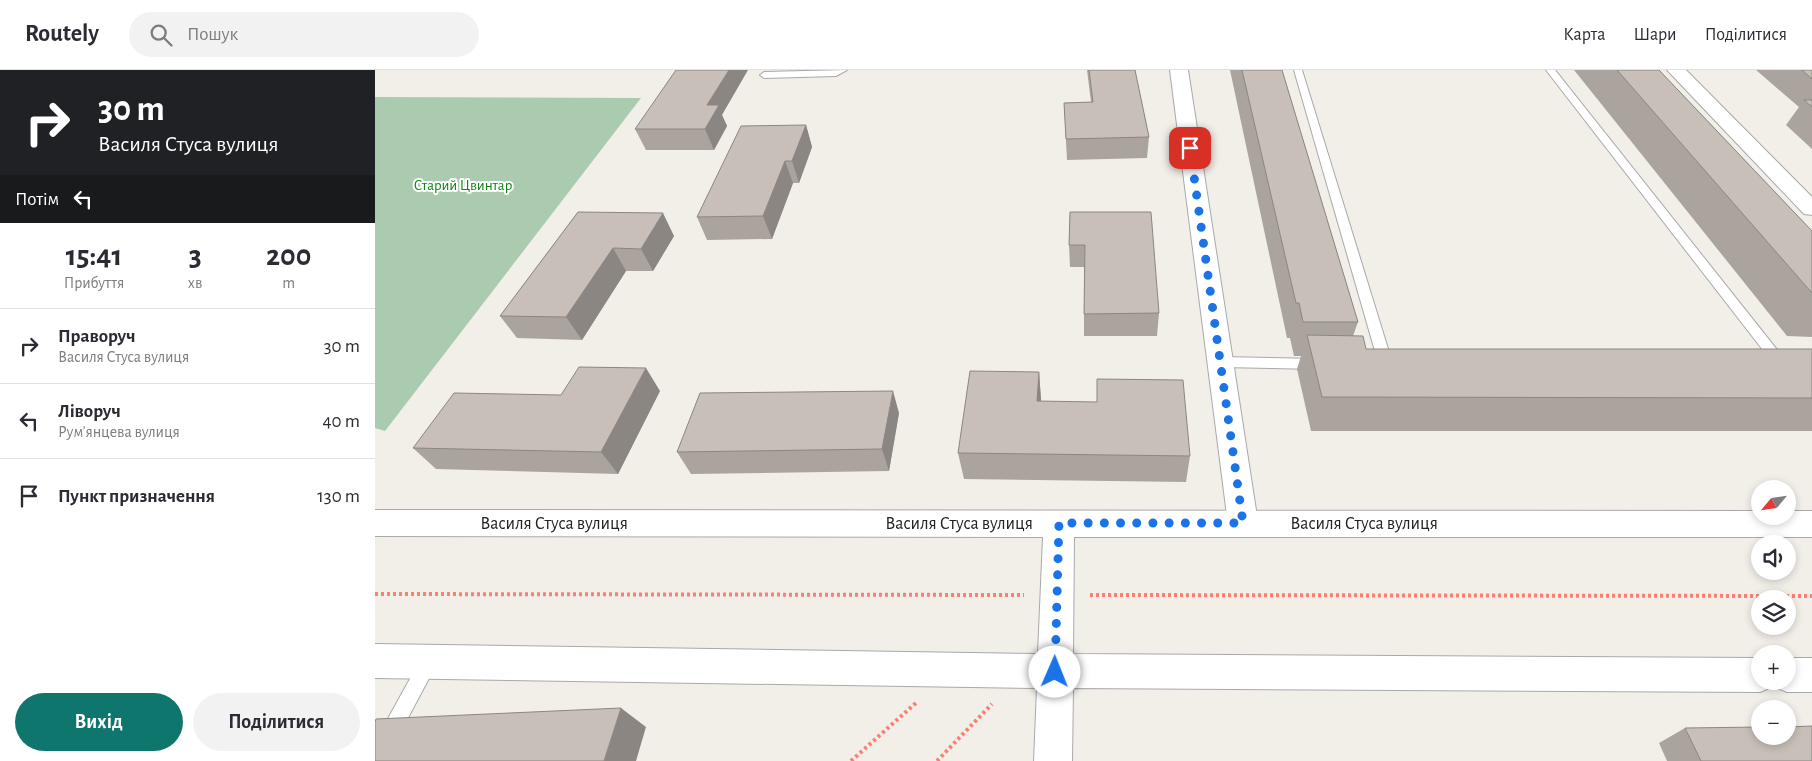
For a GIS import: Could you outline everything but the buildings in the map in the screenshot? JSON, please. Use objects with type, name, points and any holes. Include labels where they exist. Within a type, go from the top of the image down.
[{"type":"street","points":[[1179,70],[1243,523]]},
{"type":"street","points":[[1676,70],[1812,209]]},
{"type":"street","name":"Василя Стуса вулиця","points":[[375,523],[1812,524]]},
{"type":"street","points":[[1053,761],[1040,671],[1057,595],[1059,523]]},
{"type":"street","points":[[375,661],[1040,671],[1751,674]]},
{"type":"street","points":[[1796,675],[1812,675]]},
{"type":"lane","points":[[764,75],[836,73],[843,70]]},
{"type":"lane","points":[[1298,70],[1386,365]]},
{"type":"lane","points":[[1550,70],[1790,370],[1767,370]]},
{"type":"lane","points":[[1220,362],[1327,364]]},
{"type":"lane","points":[[375,761],[429,662]]},
{"type":"path","points":[[375,594],[1812,596]]},
{"type":"path","points":[[851,761],[953,670]]},
{"type":"path","points":[[937,761],[1040,671]]},
{"type":"green space","name":"Старий Цвинтар","points":[[375,97],[641,98],[385,431],[375,428]]},
{"type":"route","points":[[1055,672],[1059,523],[1243,523],[1190,148]]}]
